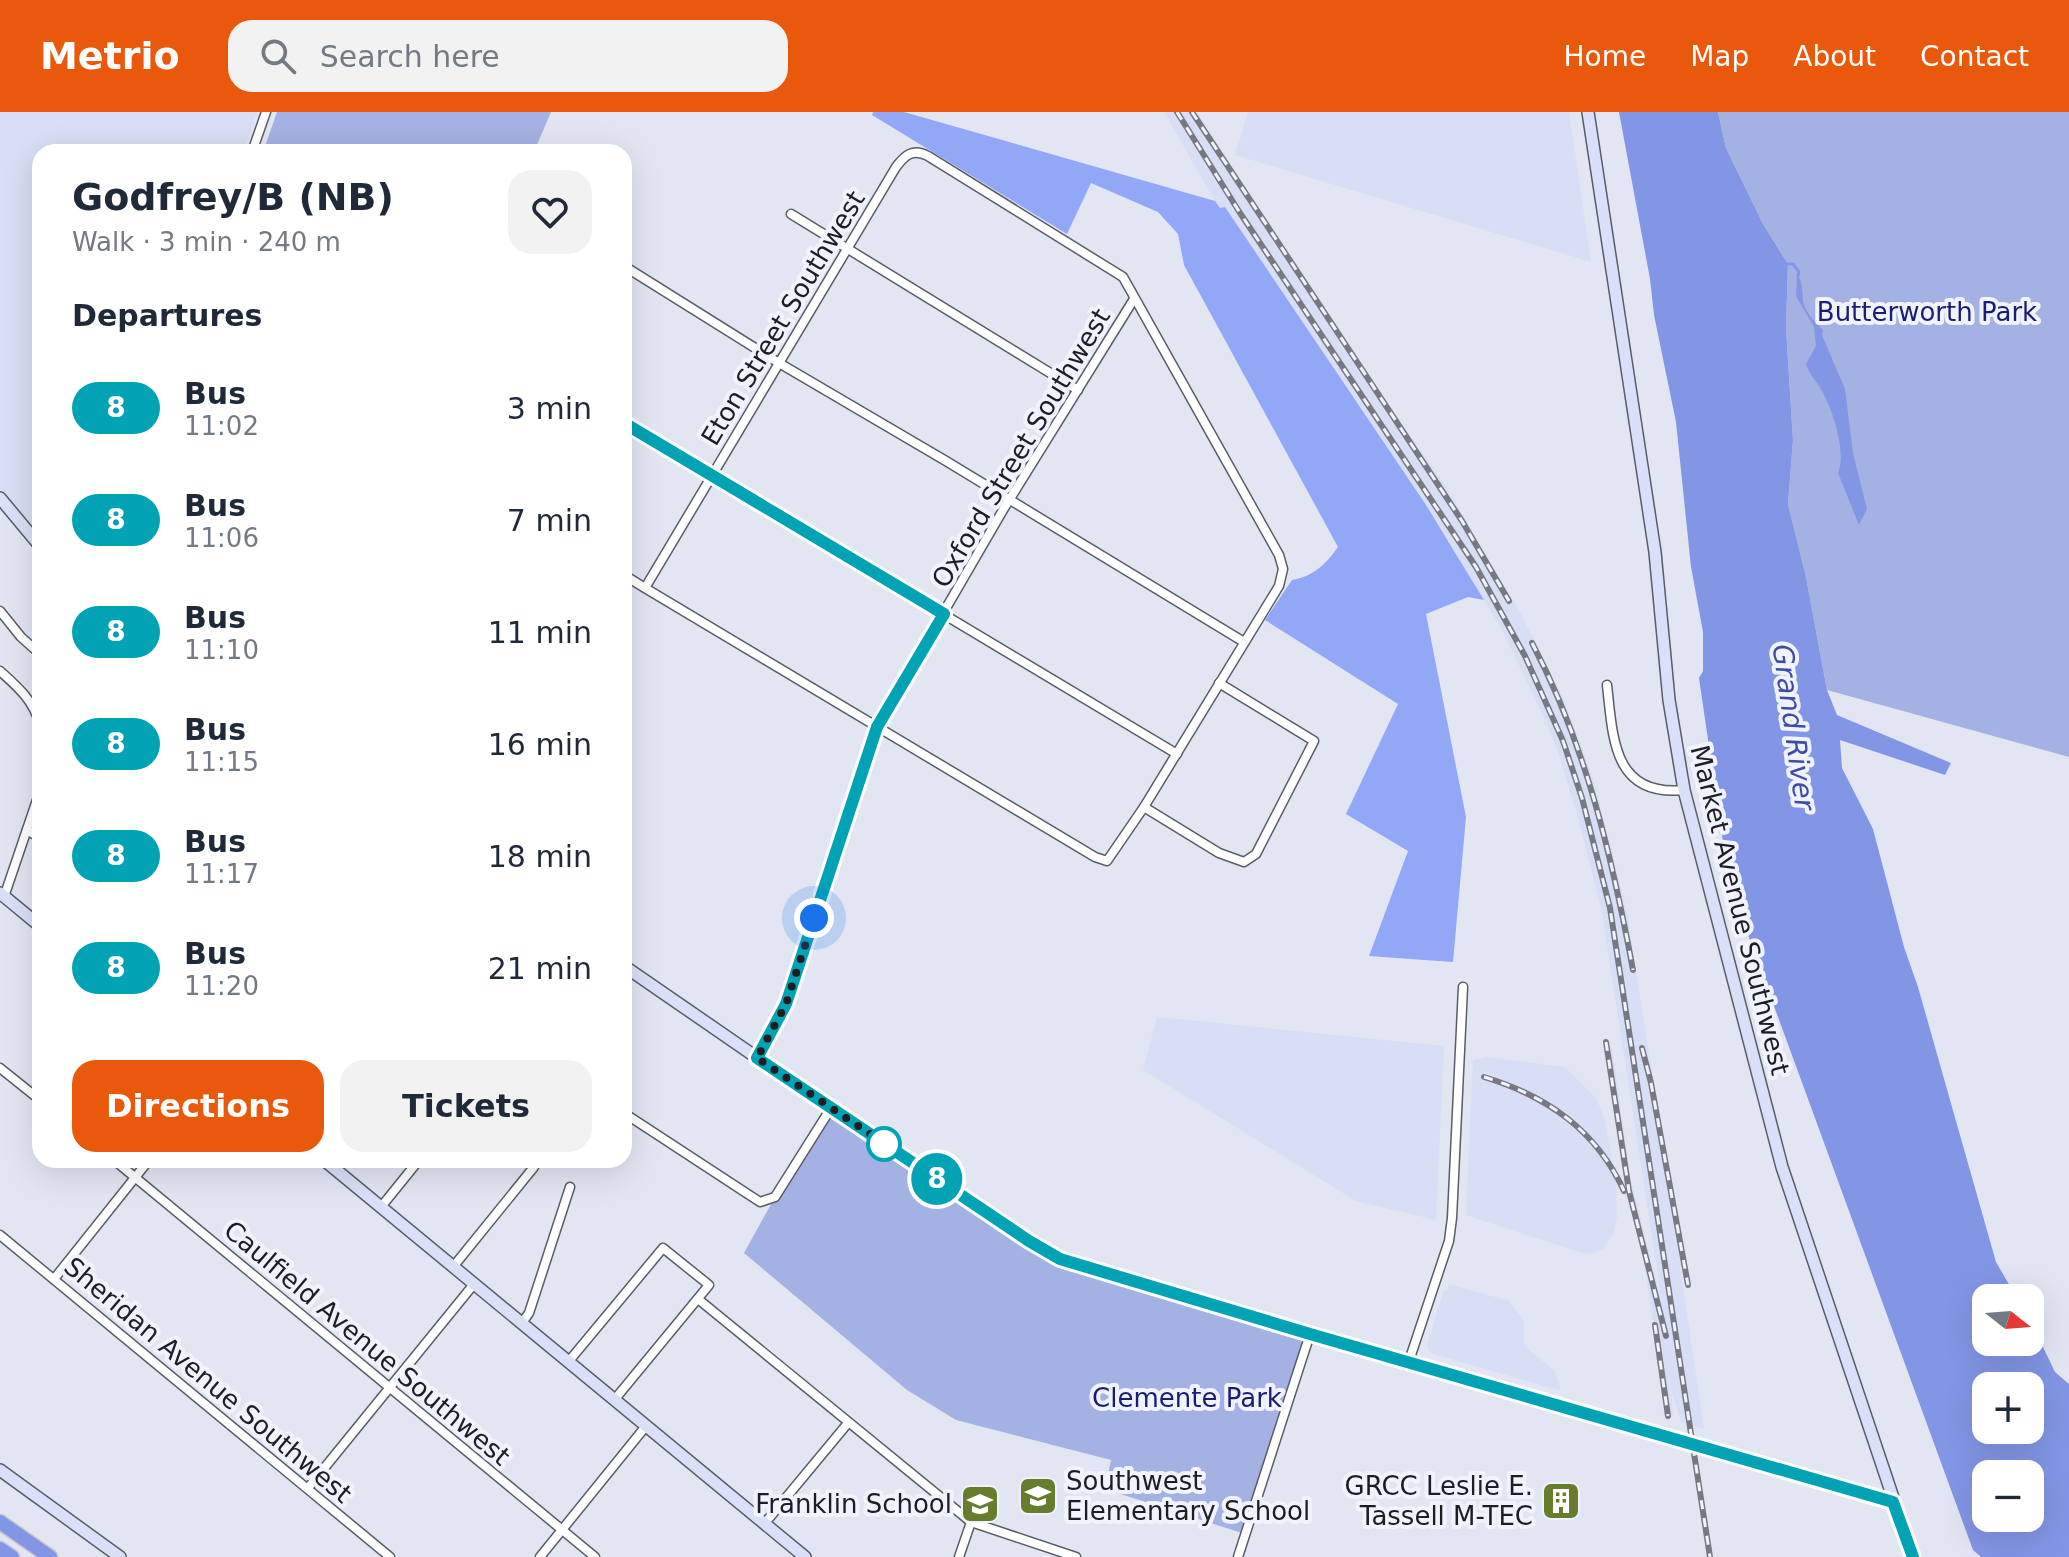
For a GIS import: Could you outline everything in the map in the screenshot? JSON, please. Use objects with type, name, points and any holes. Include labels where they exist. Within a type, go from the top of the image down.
[{"type":"highway","points":[[0,1522],[50,1557]]},
{"type":"highway","points":[[0,1549],[12,1557]]},
{"type":"main road","name":"Market Avenue Southwest","points":[[1588,112],[1653,537],[1669,700],[1684,790],[1782,1167],[1913,1557]]},
{"type":"main road","points":[[0,498],[32,536]]},
{"type":"main road","points":[[0,910],[2,895]]},
{"type":"main road","points":[[2,895],[32,919]]},
{"type":"main road","points":[[632,972],[1057,1258],[1893,1502]]},
{"type":"main road","points":[[334,1168],[805,1557]]},
{"type":"main road","points":[[0,1470],[120,1557]]},
{"type":"street","points":[[255,144],[266,112]]},
{"type":"street","name":"Eton Street Southwest","points":[[645,588],[896,167],[909,153],[921,152],[1113,268],[1123,277],[1134,299]]},
{"type":"street","points":[[791,214],[1078,390]]},
{"type":"street","points":[[632,271],[779,363],[1244,642]]},
{"type":"street","points":[[632,580],[1081,849],[1107,861],[1144,807],[1279,586],[1283,569],[1272,542],[1134,299]]},
{"type":"street","name":"Oxford Street Southwest","points":[[757,1058],[786,1004],[877,727],[1009,501],[1134,299]]},
{"type":"street","points":[[632,428],[1177,754]]},
{"type":"street","points":[[0,611],[32,647]]},
{"type":"street","points":[[0,671],[23,691],[32,705]]},
{"type":"street","points":[[1144,807],[1219,853],[1244,862],[1256,854],[1314,741],[1219,683]]},
{"type":"street","points":[[1607,685],[1613,732],[1624,768],[1634,779],[1657,790],[1684,790]]},
{"type":"street","points":[[2,895],[32,815]]},
{"type":"street","points":[[27,830],[32,833]]},
{"type":"street","points":[[1409,1361],[1449,1241],[1463,987]]},
{"type":"street","points":[[0,1068],[32,1094]]},
{"type":"street","points":[[632,1118],[760,1202],[775,1197],[831,1108]]},
{"type":"street","name":"Caulfield Avenue Southwest","points":[[124,1168],[595,1557]]},
{"type":"street","points":[[54,1279],[143,1168]]},
{"type":"street","points":[[381,1207],[413,1168]]},
{"type":"street","points":[[453,1267],[533,1168]]},
{"type":"street","points":[[522,1323],[529,1313],[570,1187]]},
{"type":"street","name":"Sheridan Avenue Southwest","points":[[0,1235],[390,1557]]},
{"type":"street","points":[[569,1361],[664,1248],[709,1285],[615,1399]]},
{"type":"street","points":[[308,1488],[474,1284]]},
{"type":"street","points":[[698,1299],[971,1522],[1076,1557]]},
{"type":"street","points":[[1238,1557],[1310,1334]]},
{"type":"street","points":[[765,1523],[848,1423]]},
{"type":"street","points":[[540,1557],[646,1426]]},
{"type":"street","points":[[959,1557],[971,1522]]},
{"type":"shaded area","points":[[0,112],[257,112],[247,144],[32,144],[32,526],[0,489]]},
{"type":"shaded area","points":[[873,112],[904,112],[1215,201],[1220,208],[1225,207],[1426,505],[1484,600],[1468,597],[1426,614],[1466,817],[1453,962],[1369,956],[1408,851],[1346,814],[1398,704],[1265,620],[1292,580],[1318,569],[1338,547],[1184,265],[1178,234],[1158,212],[1091,183],[1067,234],[872,115]]},
{"type":"shaded area","points":[[1164,112],[1196,112],[1261,215],[1445,485],[1520,612],[1564,700],[1594,781],[1626,908],[1655,1091],[1687,1261],[1680,1266],[1704,1429],[1681,1422],[1671,1390],[1673,1416],[1666,1416],[1645,1268],[1629,1207],[1605,1046],[1612,1047],[1631,1180],[1663,1308],[1602,912],[1557,749],[1501,628],[1450,543],[1225,208],[1220,208],[1215,201]]},
{"type":"shaded area","points":[[1248,112],[1569,112],[1591,262],[1235,155]]},
{"type":"shaded area","points":[[1157,1017],[1444,1046],[1436,1220],[1356,1201],[1143,1070]]},
{"type":"shaded area","points":[[1487,1057],[1565,1067],[1596,1098],[1605,1120],[1616,1186],[1614,1232],[1603,1249],[1591,1254],[1582,1253],[1466,1215],[1473,1060]]},
{"type":"shaded area","points":[[1449,1284],[1509,1301],[1524,1321],[1524,1344],[1555,1371],[1561,1391],[1430,1353],[1427,1345],[1444,1290],[1447,1291]]},
{"type":"green space","points":[[277,112],[551,112],[537,144],[266,144]]},
{"type":"green space","name":"Butterworth Park","points":[[1718,112],[2069,112],[2069,757],[1827,690],[1806,577],[1788,504],[1793,440],[1786,328],[1788,264],[1763,224],[1726,148]]},
{"type":"green space","name":"Clemente Park","points":[[831,1108],[1049,1254],[1310,1334],[1245,1534],[1105,1489],[1111,1460],[956,1420],[907,1390],[744,1253]]},
{"type":"water","name":"Grand River","points":[[1619,112],[1718,112],[1726,148],[1763,224],[1788,264],[1786,328],[1793,440],[1788,504],[1806,577],[1827,690],[1837,715],[1951,763],[1945,775],[1840,740],[1842,768],[1873,829],[1904,947],[1996,1262],[2009,1284],[1972,1284],[1972,1356],[2044,1356],[2044,1349],[2055,1372],[2069,1384],[2069,1557],[1981,1557],[1973,1550],[1729,883],[1699,678],[1703,671],[1703,632],[1691,567],[1676,422]]},
{"type":"water","points":[[1797,274],[1804,305],[1823,330],[1822,335],[1845,389],[1853,453],[1867,509],[1859,525],[1838,473],[1841,453],[1833,417],[1806,364],[1816,346],[1814,327],[1796,296]]},
{"type":"waterway","points":[[1788,264],[1793,264],[1799,272],[1798,276]]},
{"type":"railway","points":[[1177,112],[1240,213],[1476,567],[1525,656],[1563,741],[1582,798],[1610,908],[1710,1557]]},
{"type":"railway","points":[[1192,112],[1462,521],[1509,601]]},
{"type":"railway","points":[[1532,643],[1568,721],[1595,802],[1633,970]]},
{"type":"railway","points":[[1606,1042],[1629,1191],[1666,1336]]},
{"type":"railway","points":[[1642,1048],[1688,1285]]},
{"type":"railway","points":[[1484,1077],[1529,1094],[1567,1118],[1599,1150],[1624,1191]]},
{"type":"railway","points":[[1655,1325],[1668,1416]]},
{"type":"bus line","name":"8","points":[[632,428],[944,614],[877,727],[786,1004],[757,1058],[1057,1258],[1893,1502],[1913,1557]]},
{"type":"place","name":"Southwest Elementary School","points":[[1038,1496]]},
{"type":"place","name":"GRCC Leslie E. Tassell M-TEC","points":[[1561,1501]]},
{"type":"place","name":"Franklin School","points":[[980,1504]]},
{"type":"route","points":[[814,918],[786,1004],[757,1058],[894,1150],[884,1144]]}]
